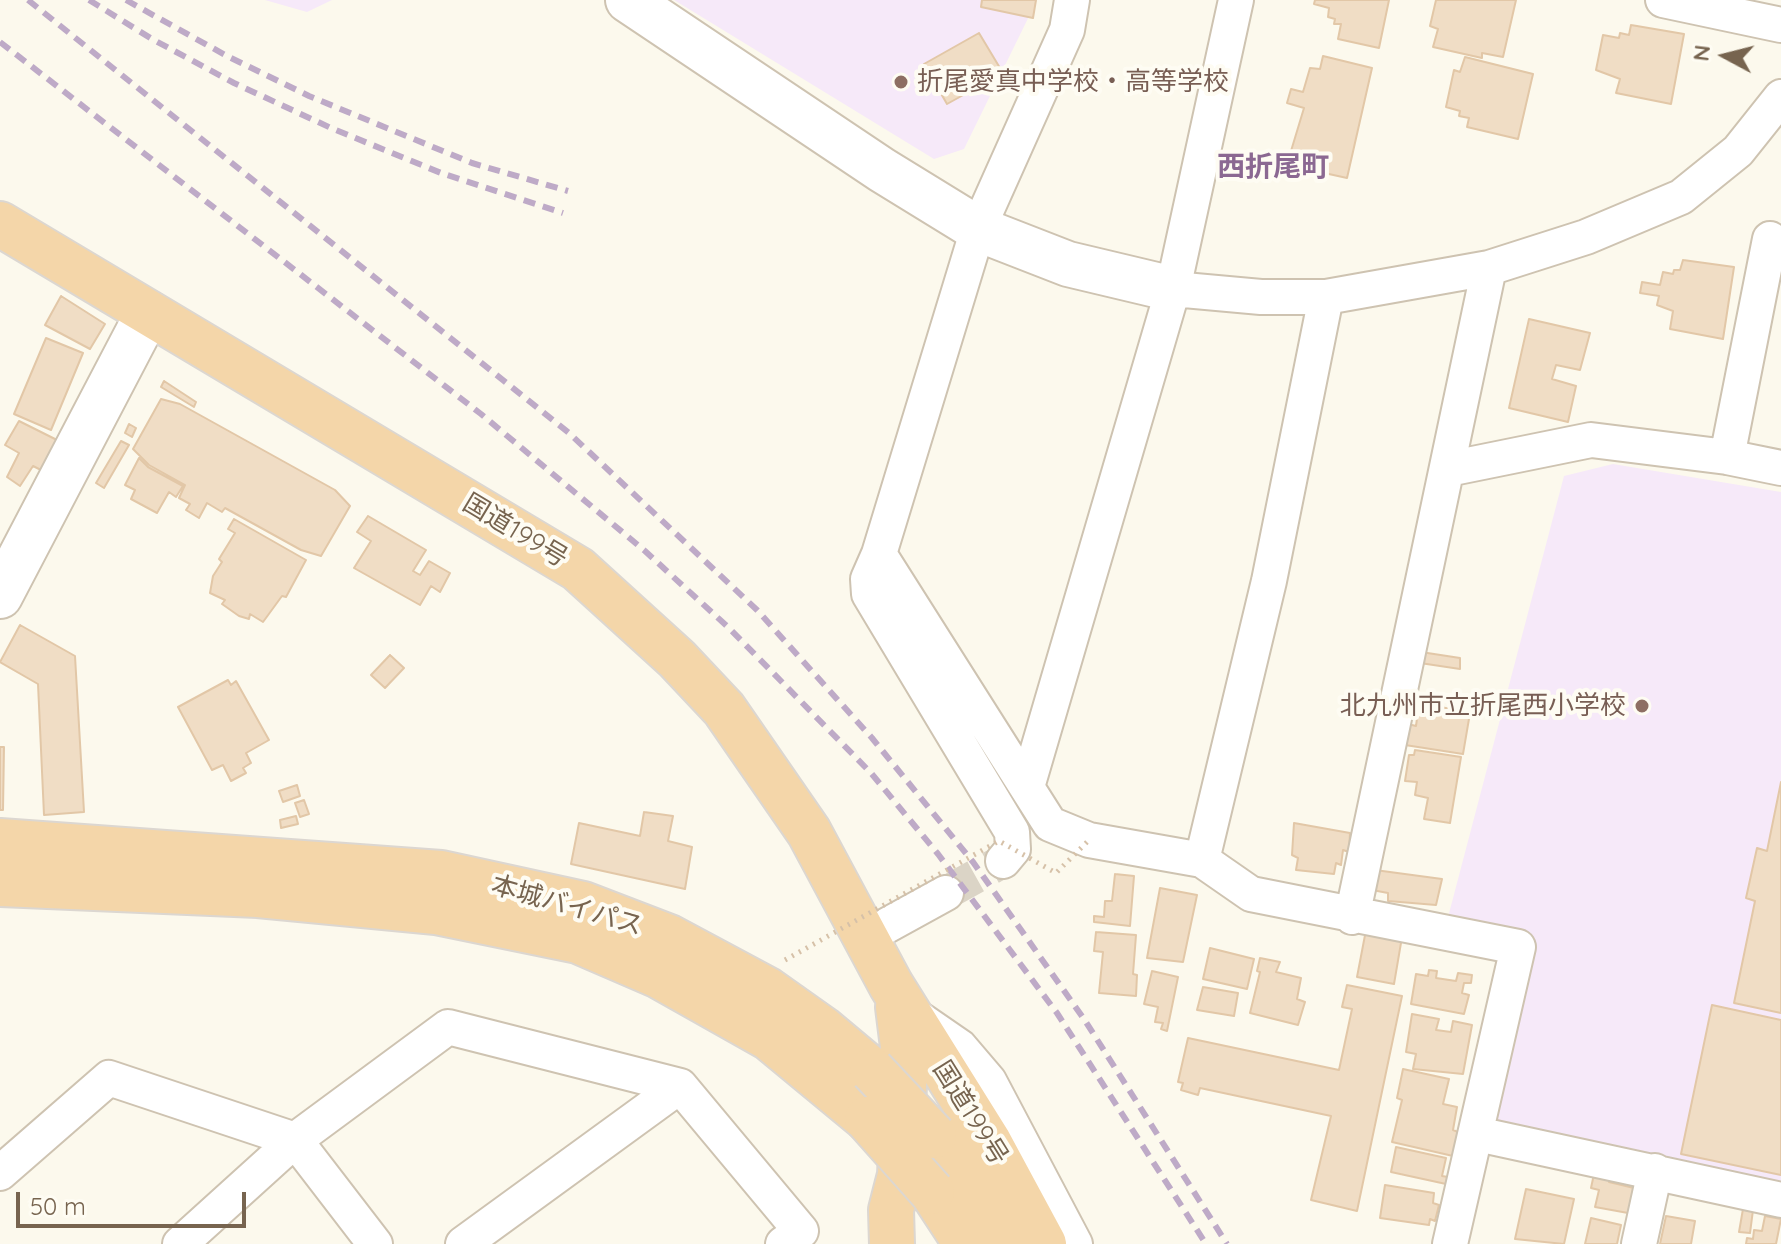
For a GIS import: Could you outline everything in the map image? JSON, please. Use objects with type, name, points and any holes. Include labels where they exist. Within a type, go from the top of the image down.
[{"type":"highway","name":"国道199号","points":[[0,224],[578,569],[625,610],[724,709],[768,767],[809,832],[900,998],[1019,1193],[1044,1244]]},
{"type":"highway","name":"本城バイパス","points":[[0,841],[441,873],[583,904],[669,937],[768,990],[823,1029],[872,1070],[972,1182],[1010,1244]]},
{"type":"highway","name":"本城バイパス","points":[[0,884],[317,900],[436,912],[578,941],[659,976],[769,1038],[867,1119],[966,1244]]},
{"type":"highway","name":"国道199号","points":[[892,1244],[891,1210],[916,1183],[900,998]]},
{"type":"highway","points":[[916,1183],[916,1244]]},
{"type":"street","points":[[628,0],[882,170],[978,229],[1068,264],[1173,289],[1261,297],[1326,297],[1489,268],[1586,237],[1681,197],[1738,151],[1781,97]]},
{"type":"street","points":[[1003,861],[1013,849],[1012,832],[869,594],[868,579],[879,554],[978,229],[1067,30],[1072,0]]},
{"type":"street","points":[[1027,787],[1173,289],[1236,0]]},
{"type":"street","points":[[1663,0],[1781,25]]},
{"type":"street","points":[[1727,457],[1770,239]]},
{"type":"street","points":[[1352,917],[1489,268]]},
{"type":"street","points":[[1202,860],[1269,581],[1326,297]]},
{"type":"street","points":[[0,596],[148,313]]},
{"type":"street","points":[[1448,469],[1591,440],[1727,457],[1781,468]]},
{"type":"street","points":[[879,554],[1050,824],[1089,840],[1202,860],[1251,894],[1352,917],[1518,947],[1450,1244]]},
{"type":"street","points":[[866,937],[946,893]]},
{"type":"street","points":[[900,998],[975,1062],[1075,1244]]},
{"type":"street","points":[[180,1244],[295,1140],[448,1027],[680,1086],[801,1231],[783,1244]]},
{"type":"street","points":[[0,1173],[109,1078],[295,1140],[375,1244]]},
{"type":"street","points":[[463,1244],[680,1086]]},
{"type":"street","points":[[1477,1134],[1781,1200]]},
{"type":"street","points":[[1639,1244],[1655,1171]]},
{"type":"path","points":[[785,960],[999,841],[1056,873],[1089,840]]},
{"type":"shaded area","points":[[265,0],[332,0],[307,12]]},
{"type":"shaded area","name":"折尾愛真中学校・高等学校","points":[[674,0],[1037,0],[964,149],[934,159]]},
{"type":"shaded area","name":"北九州市立折尾西小学校","points":[[1613,464],[1781,492],[1781,1181],[1490,1120],[1523,939],[1447,921],[1564,476]]},
{"type":"building","points":[[982,0],[1036,0],[1033,18],[981,7]]},
{"type":"building","points":[[1315,0],[1389,0],[1379,48],[1338,39],[1341,24],[1334,24],[1335,19],[1328,17],[1329,8],[1314,4]]},
{"type":"building","points":[[1436,0],[1516,0],[1503,57],[1482,53],[1482,58],[1433,47],[1438,29],[1430,26]]},
{"type":"building","points":[[1631,25],[1684,34],[1671,104],[1616,93],[1620,79],[1596,70],[1603,35],[1619,38],[1620,33],[1629,35]]},
{"type":"building","points":[[979,33],[1003,73],[947,104],[924,64]]},
{"type":"building","points":[[1323,56],[1372,68],[1347,178],[1297,167],[1299,155],[1291,151],[1304,108],[1287,103],[1291,89],[1303,92],[1310,68],[1320,69]]},
{"type":"building","points":[[1465,57],[1533,74],[1518,139],[1467,127],[1469,118],[1459,116],[1460,111],[1446,107],[1454,70],[1460,72]]},
{"type":"building","points":[[1683,260],[1734,267],[1723,339],[1670,329],[1673,311],[1657,305],[1659,296],[1640,293],[1642,282],[1660,285],[1663,272],[1673,274],[1674,270],[1680,270]]},
{"type":"building","points":[[61,296],[105,324],[90,349],[45,325]]},
{"type":"building","points":[[1529,319],[1590,333],[1580,370],[1556,365],[1552,379],[1576,386],[1568,422],[1509,408]]},
{"type":"building","points":[[46,338],[83,353],[51,430],[14,414]]},
{"type":"building","points":[[164,381],[196,402],[194,407],[161,387]]},
{"type":"building","points":[[161,399],[180,404],[335,490],[350,506],[321,556],[301,550],[225,508],[222,512],[207,503],[199,518],[186,510],[190,504],[179,498],[185,485],[149,465],[133,449]]},
{"type":"building","points":[[19,421],[57,440],[41,470],[33,466],[20,486],[7,477],[19,453],[5,445]]},
{"type":"building","points":[[129,424],[136,428],[132,437],[125,433]]},
{"type":"building","points":[[121,441],[129,445],[104,488],[96,483]]},
{"type":"building","points":[[139,458],[148,467],[183,486],[176,497],[169,492],[157,513],[131,499],[135,490],[125,485]]},
{"type":"building","points":[[368,516],[426,550],[413,571],[420,575],[429,561],[450,573],[440,592],[431,586],[420,605],[354,568],[371,541],[357,532]]},
{"type":"building","points":[[234,519],[306,560],[286,597],[282,596],[263,622],[250,614],[249,619],[239,616],[222,604],[225,600],[210,593],[213,576],[222,562],[219,559],[235,533],[228,529]]},
{"type":"building","points":[[20,625],[75,656],[84,812],[44,815],[38,684],[0,662]]},
{"type":"building","points":[[1421,652],[1460,658],[1460,669],[1420,663]]},
{"type":"building","points":[[390,655],[404,668],[385,688],[371,675]]},
{"type":"building","points":[[228,680],[231,685],[236,681],[269,740],[246,753],[251,763],[243,768],[246,773],[231,781],[223,765],[212,770],[178,707]]},
{"type":"building","points":[[1431,705],[1470,713],[1463,754],[1405,745],[1408,724],[1416,726],[1418,711],[1429,713]]},
{"type":"building","points":[[0,747],[4,747],[3,810],[0,810]]},
{"type":"building","points":[[1415,750],[1461,757],[1450,823],[1424,819],[1428,798],[1415,795],[1417,782],[1405,781],[1409,755],[1414,755]]},
{"type":"building","points":[[1781,782],[1781,1013],[1734,1003],[1755,901],[1746,898],[1757,848],[1767,851]]},
{"type":"building","points":[[297,785],[300,796],[283,802],[279,791]]},
{"type":"building","points":[[304,800],[309,814],[300,817],[295,803]]},
{"type":"building","points":[[644,812],[673,816],[668,841],[692,847],[685,889],[571,864],[579,823],[640,836]]},
{"type":"building","points":[[296,816],[298,824],[281,828],[280,820]]},
{"type":"building","points":[[1294,823],[1350,833],[1349,852],[1343,850],[1341,865],[1336,863],[1334,874],[1296,870],[1298,858],[1292,855]]},
{"type":"building","points":[[1375,870],[1442,879],[1436,905],[1388,901],[1388,893],[1372,890]]},
{"type":"building","points":[[1115,874],[1134,876],[1130,926],[1094,922],[1094,916],[1104,917],[1105,901],[1112,901]]},
{"type":"building","points":[[1160,888],[1197,895],[1183,962],[1147,958]]},
{"type":"building","points":[[1366,930],[1402,937],[1394,984],[1357,977]]},
{"type":"building","points":[[1096,932],[1136,935],[1133,974],[1137,975],[1136,996],[1099,993],[1103,952],[1094,951]]},
{"type":"building","points":[[1210,948],[1254,959],[1247,989],[1203,979]]},
{"type":"building","points":[[1260,958],[1280,962],[1276,972],[1301,978],[1297,999],[1305,1002],[1298,1025],[1250,1013],[1260,972],[1257,971]]},
{"type":"building","points":[[1429,970],[1437,971],[1436,978],[1456,981],[1458,973],[1472,975],[1471,983],[1464,983],[1462,993],[1469,995],[1464,1014],[1411,1004],[1416,974],[1428,976]]},
{"type":"building","points":[[1152,971],[1178,977],[1167,1031],[1161,1029],[1163,1023],[1155,1022],[1158,1007],[1144,1004]]},
{"type":"building","points":[[1347,985],[1402,996],[1357,1211],[1311,1200],[1331,1116],[1200,1088],[1198,1095],[1181,1090],[1183,1083],[1178,1082],[1188,1038],[1339,1070],[1352,1009],[1342,1007]]},
{"type":"building","points":[[1203,987],[1238,993],[1234,1016],[1197,1010]]},
{"type":"building","points":[[1712,1005],[1781,1020],[1781,1175],[1681,1154]]},
{"type":"building","points":[[1412,1014],[1439,1019],[1436,1030],[1451,1032],[1453,1021],[1472,1025],[1463,1074],[1413,1069],[1416,1054],[1406,1052]]},
{"type":"building","points":[[1403,1069],[1449,1079],[1443,1104],[1457,1107],[1453,1130],[1458,1132],[1453,1156],[1392,1142],[1402,1100],[1397,1098]]},
{"type":"building","points":[[1396,1147],[1446,1158],[1442,1176],[1448,1177],[1446,1184],[1391,1172]]},
{"type":"building","points":[[1594,1174],[1610,1178],[1609,1182],[1634,1188],[1628,1213],[1595,1207],[1599,1190],[1591,1188]]},
{"type":"building","points":[[1385,1185],[1434,1193],[1433,1203],[1439,1205],[1435,1221],[1430,1219],[1429,1225],[1380,1218]]},
{"type":"building","points":[[1526,1189],[1574,1199],[1564,1244],[1515,1239]]},
{"type":"building","points":[[1743,1209],[1753,1210],[1750,1233],[1739,1232]]},
{"type":"building","points":[[1666,1216],[1695,1221],[1691,1244],[1660,1244]]},
{"type":"building","points":[[1765,1216],[1781,1219],[1776,1244],[1746,1244],[1747,1238],[1753,1239],[1754,1230],[1762,1231]]},
{"type":"building","points":[[1591,1218],[1621,1225],[1617,1244],[1585,1244]]},
{"type":"tunnel","points":[[946,893],[1003,861]]},
{"type":"railway","points":[[28,0],[569,433],[757,610],[872,738],[973,862],[1084,1019],[1227,1244]]},
{"type":"railway","points":[[89,0],[152,39],[234,83],[331,128],[441,173],[563,213]]},
{"type":"railway","points":[[126,0],[227,56],[309,96],[472,163],[568,191]]},
{"type":"railway","points":[[0,42],[481,414],[645,551],[729,628],[871,773],[938,854],[1057,1013],[1206,1244]]},
{"type":"place","name":"折尾愛真中学校・高等学校","points":[[901,82]]},
{"type":"place","name":"北九州市立折尾西小学校","points":[[1642,706]]},
{"type":"district","name":"西折尾町","points":[[1273,168]]}]
